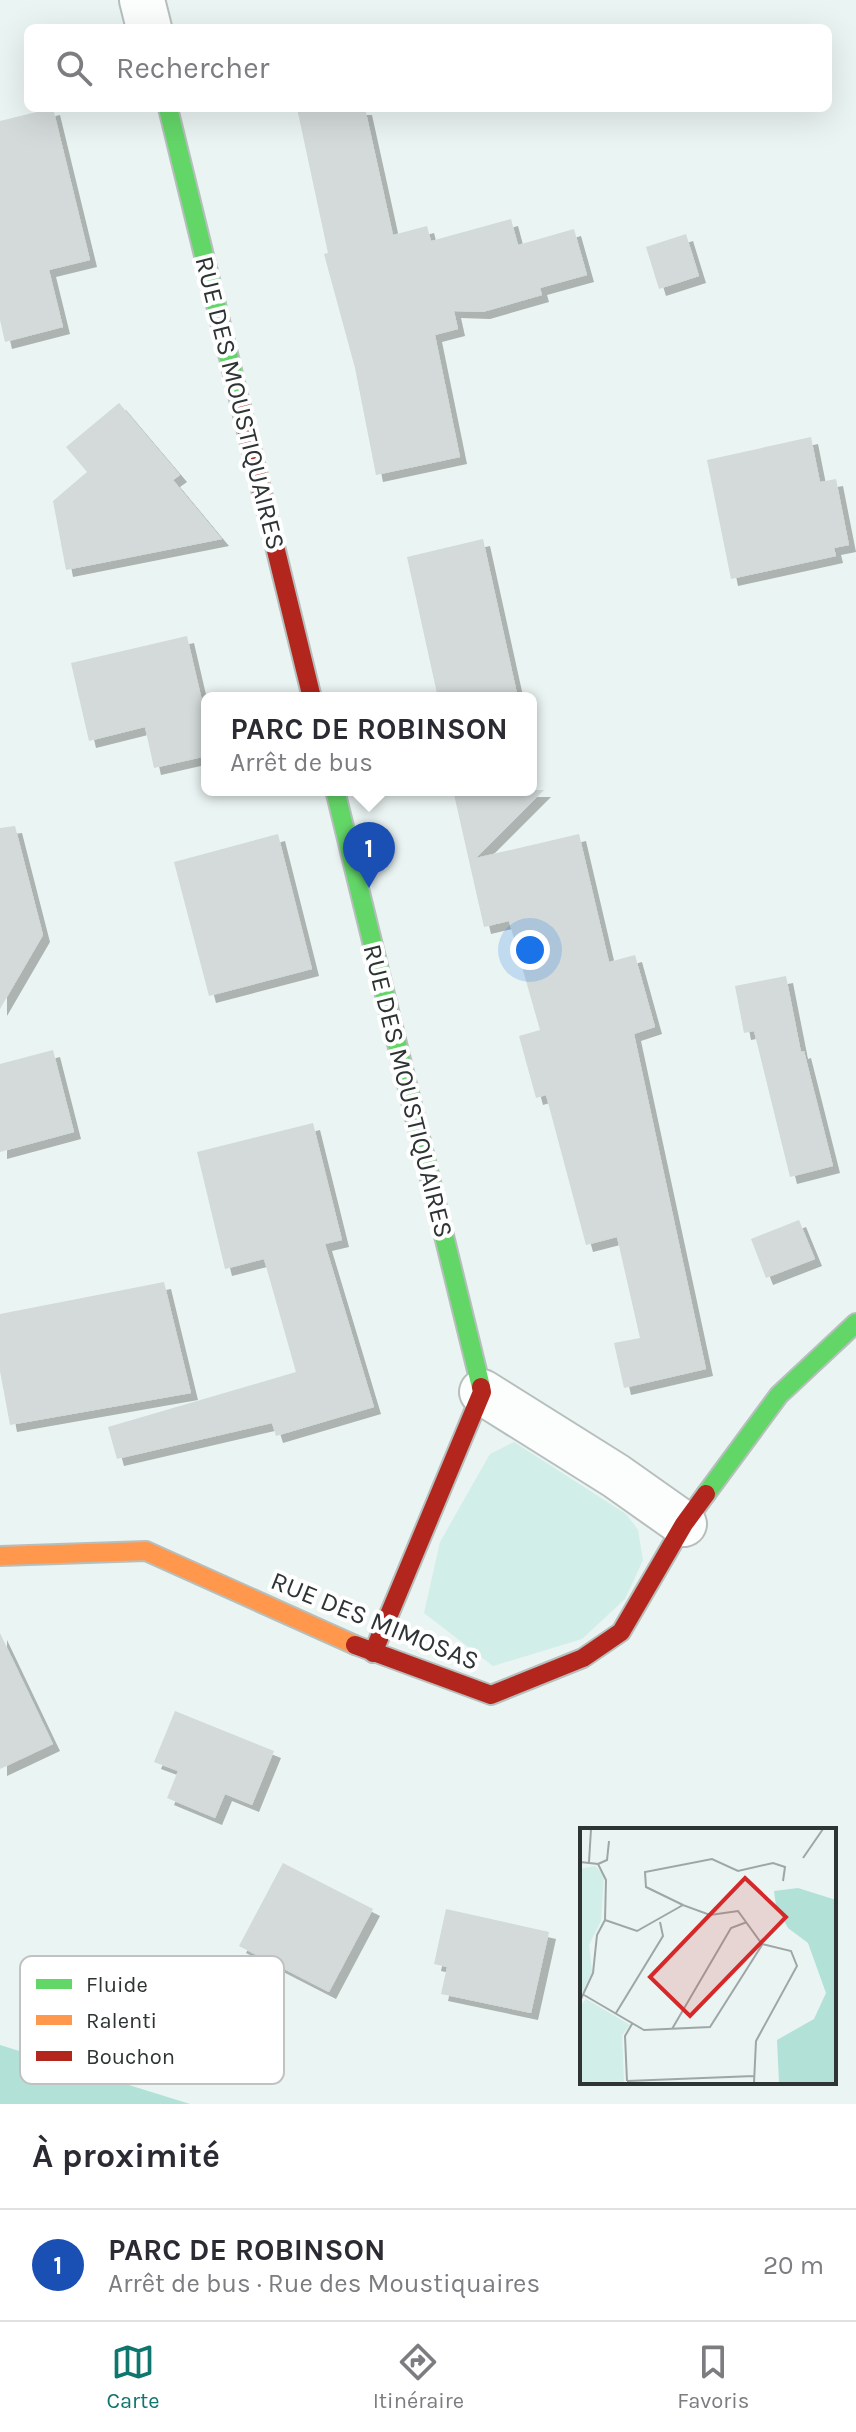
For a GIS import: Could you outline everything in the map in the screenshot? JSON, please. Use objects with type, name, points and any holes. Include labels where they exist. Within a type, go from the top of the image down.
[{"type":"street","points":[[142,0],[148,24]]},
{"type":"street","name":"RUE DES MOUSTIQUAIRES","points":[[169,112],[311,692]]},
{"type":"street","name":"RUE DES MOUSTIQUAIRES","points":[[336,796],[482,1392]]},
{"type":"street","name":"RUE DES MIMOSAS","points":[[0,1556],[146,1551],[373,1653],[491,1695],[583,1658],[621,1632],[684,1524],[779,1395],[856,1323]]},
{"type":"street","points":[[373,1653],[482,1392],[616,1476],[684,1524]]},
{"type":"shaded area","points":[[514,1442],[626,1514],[638,1530],[643,1560],[625,1599],[582,1639],[493,1666],[424,1613],[440,1542],[490,1454]]},
{"type":"green space","points":[[0,2045],[20,2051],[20,2084],[126,2084],[190,2104],[0,2104]]},
{"type":"building","points":[[37,112],[54,112],[90,260],[49,270],[63,327],[5,342],[0,320],[0,121]]},
{"type":"building","points":[[298,112],[366,112],[393,235],[427,226],[431,241],[511,219],[518,245],[574,229],[587,275],[540,288],[542,295],[483,312],[454,311],[458,329],[435,335],[460,457],[376,475],[355,368],[324,254],[328,253]]},
{"type":"building","points":[[686,234],[699,276],[659,289],[646,247]]},
{"type":"building","points":[[119,403],[180,475],[173,480],[222,539],[66,570],[53,501],[87,472],[66,447]]},
{"type":"building","points":[[811,437],[820,482],[836,479],[849,545],[834,548],[836,556],[731,579],[707,460]]},
{"type":"building","points":[[483,539],[517,692],[437,692],[407,557]]},
{"type":"building","points":[[187,636],[201,696],[201,757],[154,768],[145,727],[89,741],[71,663]]},
{"type":"building","points":[[537,790],[544,790],[476,858],[579,834],[609,962],[635,955],[655,1027],[634,1034],[706,1369],[624,1388],[614,1343],[640,1338],[617,1237],[586,1245],[546,1095],[536,1098],[519,1036],[540,1030],[509,921],[484,927],[454,796],[537,796]]},
{"type":"building","points":[[15,826],[43,935],[0,1009],[0,828]]},
{"type":"building","points":[[278,834],[312,969],[209,996],[174,862]]},
{"type":"building","points":[[786,976],[801,1052],[804,1051],[833,1166],[790,1177],[754,1031],[744,1033],[735,986]]},
{"type":"building","points":[[53,1050],[74,1132],[0,1152],[0,1064]]},
{"type":"building","points":[[313,1123],[342,1240],[325,1244],[374,1407],[276,1436],[272,1423],[117,1459],[108,1427],[296,1372],[264,1259],[225,1269],[197,1152]]},
{"type":"building","points":[[799,1220],[815,1259],[766,1278],[751,1239]]},
{"type":"building","points":[[164,1282],[191,1393],[10,1425],[0,1371],[0,1314]]},
{"type":"building","points":[[0,1633],[53,1744],[0,1769]]},
{"type":"building","points":[[175,1711],[274,1751],[252,1805],[225,1794],[215,1818],[167,1798],[178,1771],[154,1762]]},
{"type":"building","points":[[283,1863],[373,1909],[329,1992],[284,1969],[284,1956],[259,1956],[239,1946]]},
{"type":"building","points":[[446,1909],[549,1932],[531,2013],[441,1994],[447,1967],[434,1964]]},
{"type":"traffic: fast","points":[[169,112],[241,407]]},
{"type":"traffic: fast","points":[[336,796],[481,1387]]},
{"type":"traffic: fast","points":[[706,1494],[779,1395],[856,1323]]},
{"type":"traffic: slow","points":[[0,1556],[146,1551],[355,1645]]},
{"type":"traffic: jam","points":[[241,407],[311,692]]},
{"type":"traffic: jam","points":[[373,1653],[482,1392],[481,1387]]},
{"type":"traffic: jam","points":[[355,1645],[491,1695],[583,1658],[621,1632],[684,1524],[706,1494]]},
{"type":"place","name":"PARC DE ROBINSON","points":[[369,888]]}]
